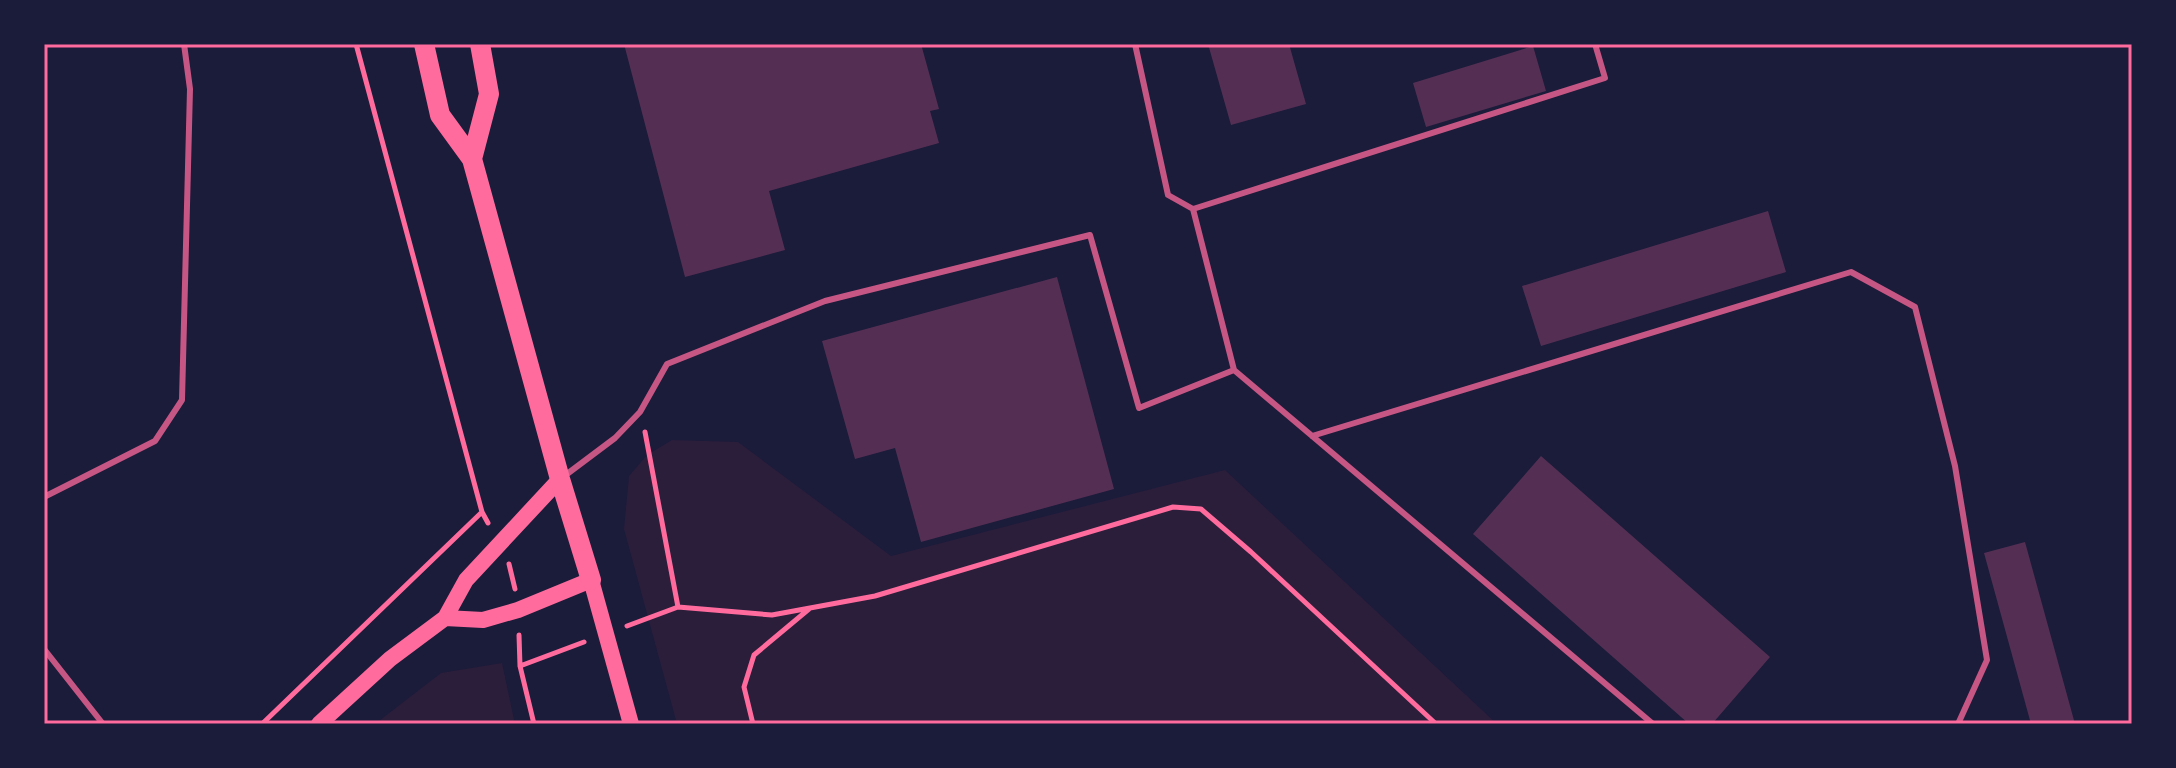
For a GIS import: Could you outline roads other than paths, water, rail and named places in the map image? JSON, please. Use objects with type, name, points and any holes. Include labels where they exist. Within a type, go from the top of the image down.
[{"type":"main road","points":[[424,44],[440,115],[472,159],[631,724]]},
{"type":"main road","points":[[472,159],[489,94],[480,44]]},
{"type":"main road","points":[[319,724],[390,659],[445,618],[466,580],[560,479]]},
{"type":"main road","points":[[445,618],[483,620],[518,610],[591,580]]},
{"type":"lane","points":[[44,497],[155,441],[182,400],[190,89],[184,44]]},
{"type":"lane","points":[[1135,44],[1168,195],[1193,209],[1234,370],[1653,724]]},
{"type":"lane","points":[[1193,209],[1605,78],[1595,44]]},
{"type":"lane","points":[[560,479],[615,438],[640,412],[667,364],[810,306],[1090,235],[1139,408],[1234,370]]},
{"type":"lane","points":[[1312,436],[1851,272],[1915,307],[1955,466],[1987,660],[1958,724]]},
{"type":"lane","points":[[44,649],[103,724]]}]
